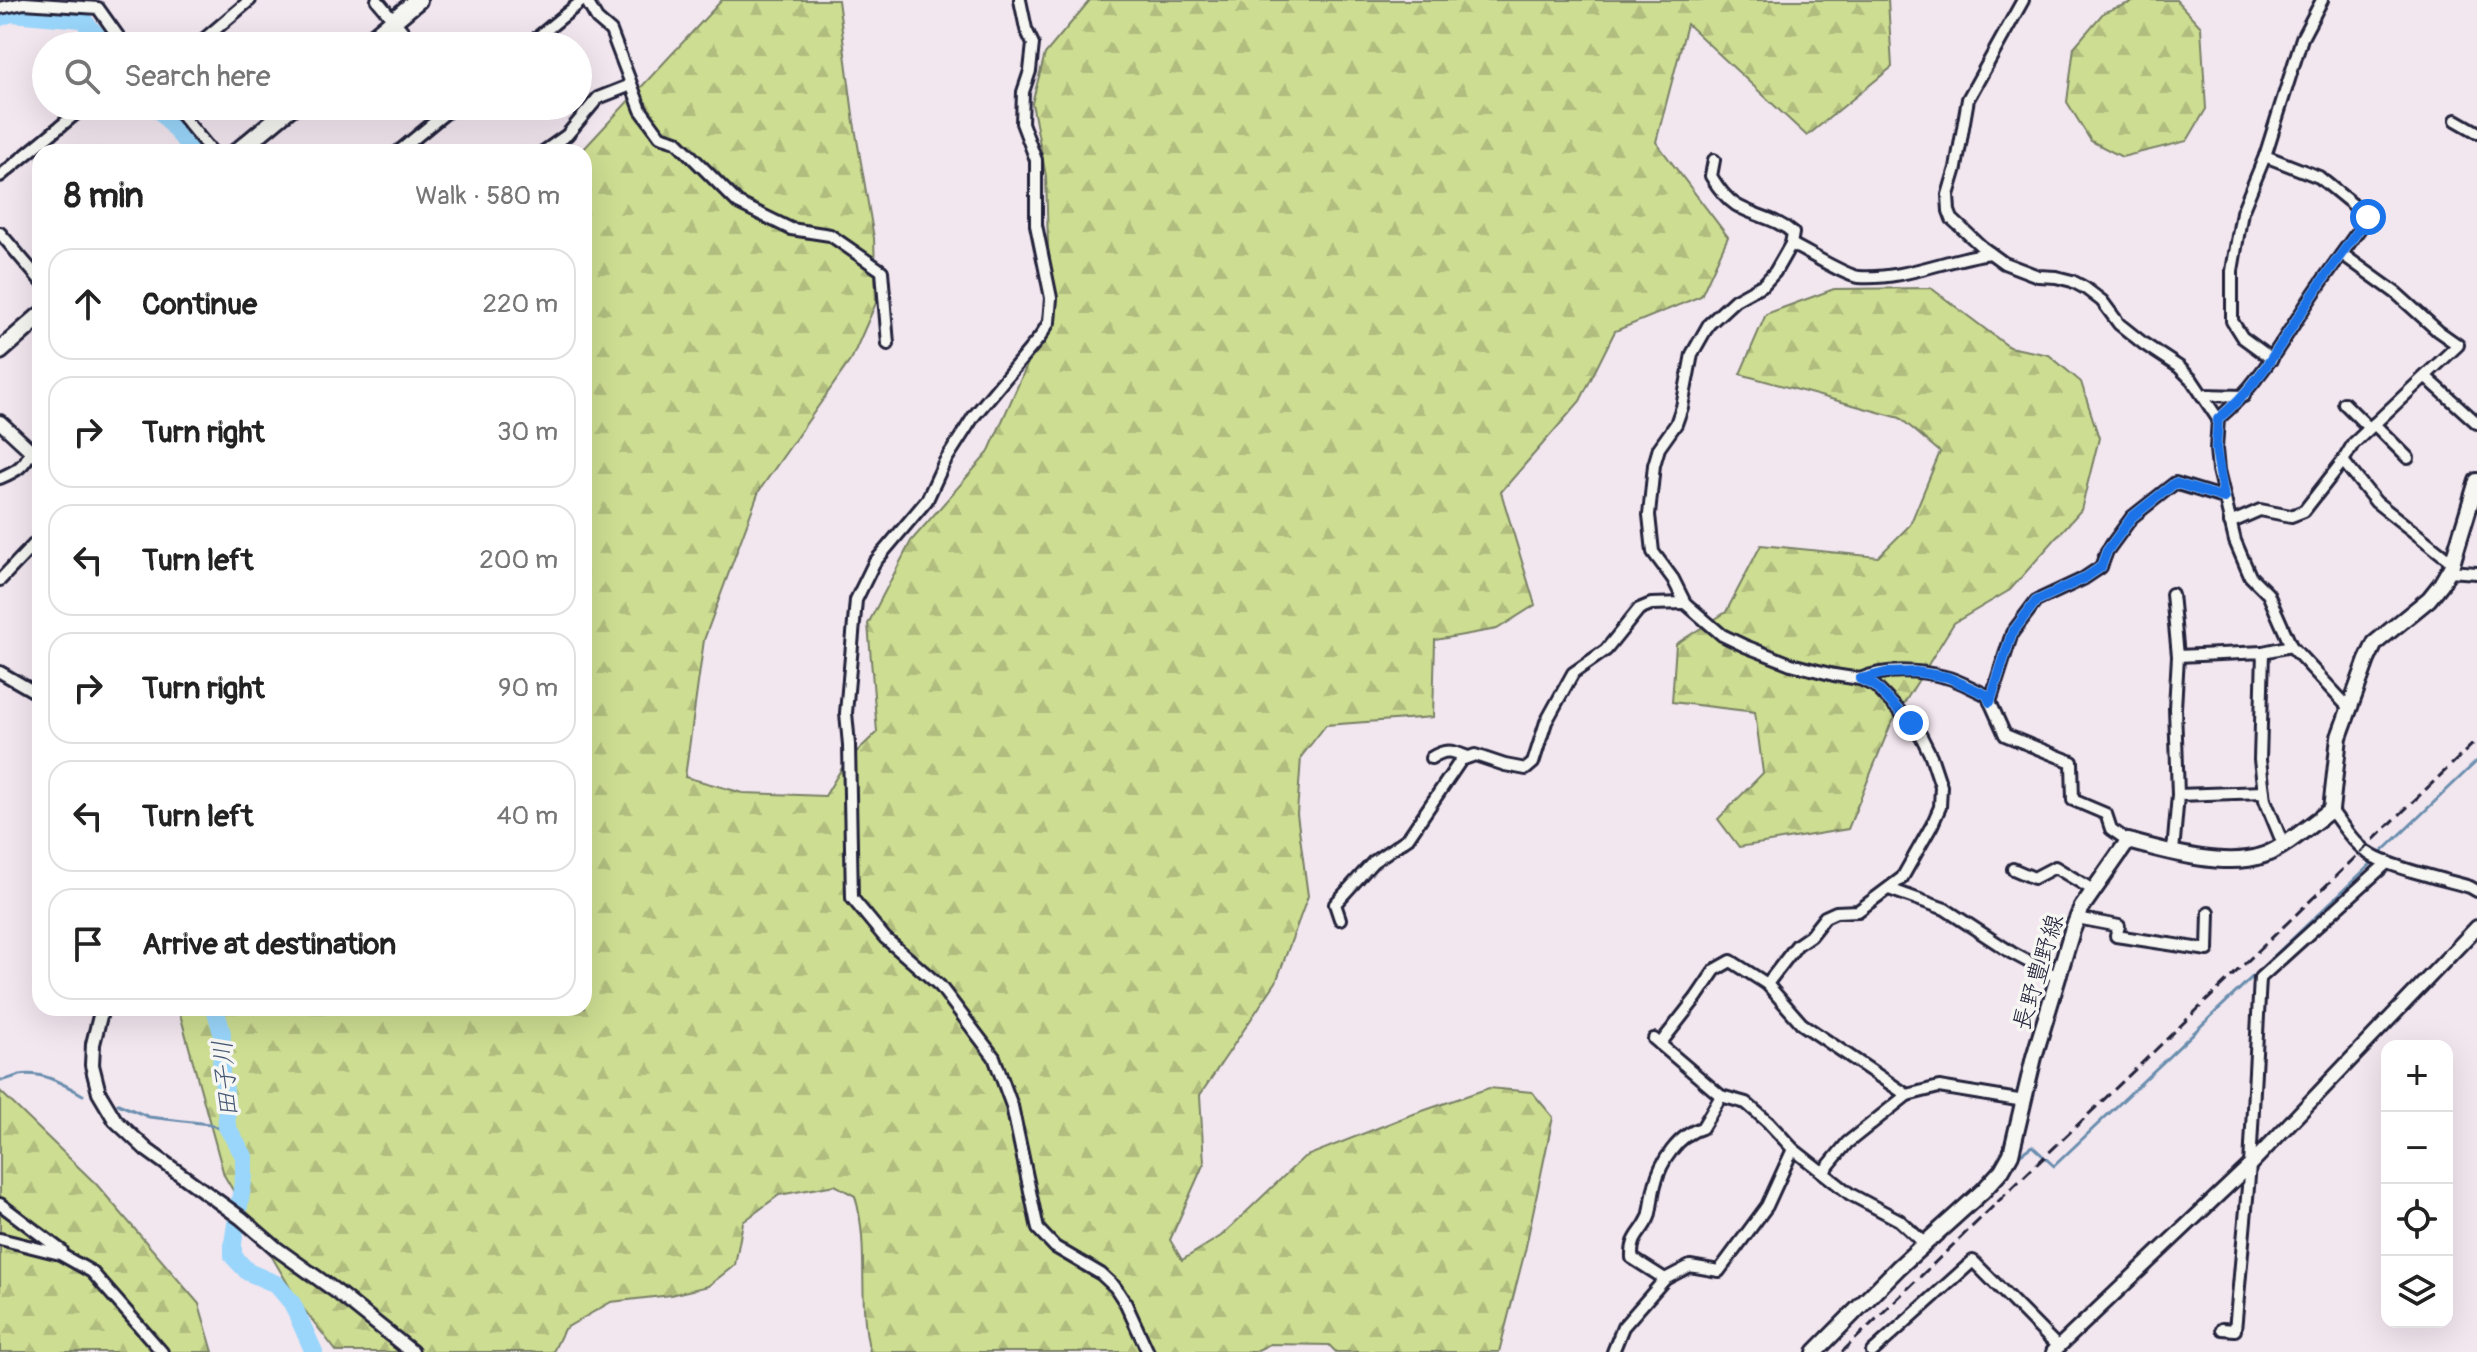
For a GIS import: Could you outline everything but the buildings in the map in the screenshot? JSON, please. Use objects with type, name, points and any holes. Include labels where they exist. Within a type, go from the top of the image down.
[{"type":"main road","points":[[380,32],[418,0]]},
{"type":"main road","points":[[247,144],[275,120]]},
{"type":"main road","points":[[0,351],[32,323]]},
{"type":"main road","points":[[2128,841],[2201,858],[2236,859],[2264,855],[2331,810],[2339,737],[2375,643],[2429,599],[2450,566],[2477,481]]},
{"type":"main road","name":"長野豊野線","points":[[1815,1352],[2002,1170],[2011,1154],[2057,977],[2077,918],[2128,841]]},
{"type":"street","points":[[212,32],[250,0]]},
{"type":"street","points":[[377,0],[404,32]]},
{"type":"street","points":[[544,32],[584,0],[597,19],[611,31],[641,110],[660,136],[676,141],[738,203],[791,229],[830,235],[882,271],[888,344]]},
{"type":"street","points":[[1020,0],[1026,29],[1033,44],[1030,71],[1023,92],[1022,123],[1036,160],[1036,225],[1051,298],[1049,322],[974,416],[944,463],[927,500],[874,563],[856,600],[846,713],[852,898],[885,938],[940,986],[994,1057],[1012,1106],[1038,1229],[1055,1247],[1101,1274],[1115,1287],[1148,1352]]},
{"type":"street","points":[[2023,0],[1968,99],[1948,195],[1952,219],[1990,253],[2015,268],[2038,276],[2072,281],[2085,288],[2102,301],[2126,329],[2179,367],[2202,395],[2218,419],[2216,449],[2224,498],[2235,541],[2250,576],[2268,594],[2291,646],[2349,708]]},
{"type":"street","points":[[2272,359],[2242,337],[2232,321],[2232,271],[2242,212],[2265,156],[2302,38],[2322,0]]},
{"type":"street","points":[[0,8],[24,3],[101,4],[117,32]]},
{"type":"street","points":[[592,105],[598,98],[631,85]]},
{"type":"street","points":[[39,144],[68,120]]},
{"type":"street","points":[[186,120],[205,144]]},
{"type":"street","points":[[408,144],[437,120]]},
{"type":"street","points":[[554,144],[580,120]]},
{"type":"street","points":[[2456,120],[2477,132]]},
{"type":"street","points":[[0,176],[32,150]]},
{"type":"street","points":[[2218,419],[2244,396],[2272,359],[2368,217],[2319,177],[2265,156]]},
{"type":"street","points":[[1714,160],[1711,176],[1735,205],[1785,226],[1793,233],[1791,244],[1775,272],[1764,284],[1735,300],[1709,324],[1692,354],[1679,416],[1657,456],[1649,515],[1653,552],[1673,579],[1685,603],[1722,635],[1805,668],[1860,679],[1875,686],[1911,723],[1931,756],[1941,786],[1940,807],[1902,878],[1858,911],[1836,912],[1825,917],[1810,936],[1797,945],[1767,984]]},
{"type":"street","points":[[0,233],[32,271]]},
{"type":"street","points":[[1791,244],[1857,277],[1909,273],[1951,260],[1990,253]]},
{"type":"street","points":[[2230,523],[2260,510],[2291,516],[2304,511],[2353,444],[2458,345],[2396,293],[2342,254]]},
{"type":"street","points":[[2426,377],[2477,423]]},
{"type":"street","points":[[2202,395],[2244,396]]},
{"type":"street","points":[[2344,403],[2408,458]]},
{"type":"street","points":[[0,422],[32,451]]},
{"type":"street","points":[[0,478],[19,470],[32,458]]},
{"type":"street","points":[[2343,461],[2376,502],[2450,566],[2477,573]]},
{"type":"street","points":[[1990,702],[2012,633],[2036,601],[2101,567],[2107,551],[2132,517],[2175,483],[2224,498]]},
{"type":"street","points":[[0,580],[32,546]]},
{"type":"street","points":[[2172,594],[2178,656],[2175,708],[2178,795],[2173,852]]},
{"type":"street","points":[[1340,919],[1335,904],[1373,862],[1408,838],[1461,760],[1475,755],[1526,769],[1533,763],[1546,722],[1573,673],[1606,650],[1639,609],[1651,604],[1685,603]]},
{"type":"street","points":[[2178,656],[2263,652],[2291,646]]},
{"type":"street","points":[[2263,652],[2260,760],[2265,800],[2283,844]]},
{"type":"street","points":[[0,672],[32,690]]},
{"type":"street","points":[[1860,679],[1885,673],[1916,672],[1947,677],[1987,695],[2005,735],[2072,762],[2073,800],[2106,814],[2111,829],[2128,841]]},
{"type":"street","points":[[1431,758],[1449,750],[1468,757]]},
{"type":"street","points":[[2178,795],[2264,792]]},
{"type":"street","points":[[2331,810],[2368,854],[2477,891]]},
{"type":"street","points":[[2222,1329],[2235,1330],[2250,1165],[2260,978],[2386,862]]},
{"type":"street","points":[[2013,869],[2034,878],[2055,867],[2093,890]]},
{"type":"street","points":[[1889,889],[1945,909],[2012,953],[2057,977]]},
{"type":"street","points":[[2077,918],[2119,926],[2116,936],[2208,950],[2209,912]]},
{"type":"street","points":[[1872,1352],[1973,1261],[2056,1350],[2250,1165],[2477,927]]},
{"type":"street","points":[[1907,1095],[1802,1024],[1767,984],[1731,961],[1715,970],[1657,1042],[1721,1096],[1746,1103],[1793,1149],[1850,1194],[1899,1220],[1924,1243]]},
{"type":"street","points":[[100,1016],[92,1065],[99,1093],[115,1120],[147,1150],[241,1218],[412,1352]]},
{"type":"street","points":[[1824,1171],[1847,1143],[1907,1095],[1939,1087],[2024,1101]]},
{"type":"street","points":[[1665,1279],[1632,1258],[1632,1245],[1649,1216],[1655,1181],[1674,1147],[1693,1131],[1702,1128],[1721,1096]]},
{"type":"street","points":[[1613,1352],[1623,1327],[1665,1279],[1690,1266],[1719,1271],[1767,1206],[1793,1149]]},
{"type":"street","points":[[0,1204],[92,1272],[162,1352]]},
{"type":"street","points":[[0,1239],[60,1254],[76,1262]]},
{"type":"green space","points":[[722,0],[838,0],[854,122],[874,238],[876,303],[852,358],[759,491],[704,640],[685,777],[743,793],[825,796],[845,763],[877,732],[868,624],[911,541],[988,453],[1039,338],[1049,278],[1046,176],[1032,103],[1045,54],[1090,0],[1888,0],[1892,67],[1807,136],[1687,24],[1656,142],[1728,237],[1701,296],[1615,331],[1580,401],[1501,492],[1535,605],[1497,629],[1435,640],[1433,717],[1326,725],[1301,757],[1297,814],[1308,896],[1276,982],[1200,1095],[1204,1163],[1170,1240],[1182,1260],[1221,1236],[1304,1157],[1489,1088],[1532,1092],[1553,1117],[1525,1251],[1499,1352],[1336,1352],[1329,1345],[1270,1344],[1254,1352],[870,1352],[864,1313],[859,1215],[855,1196],[835,1185],[779,1195],[743,1222],[735,1265],[708,1286],[671,1295],[611,1302],[564,1329],[553,1352],[337,1352],[299,1303],[224,1175],[181,1016],[592,1016],[592,144],[588,144]]},
{"type":"green space","points":[[2138,0],[2176,0],[2201,27],[2206,109],[2187,141],[2122,157],[2091,141],[2067,102],[2074,47],[2104,12]]},
{"type":"green space","points":[[1931,288],[2009,347],[2049,355],[2081,382],[2099,438],[2081,510],[2010,590],[1954,623],[1890,726],[1848,829],[1739,847],[1718,819],[1763,773],[1755,712],[1672,702],[1676,644],[1726,612],[1761,545],[1878,557],[1910,525],[1940,452],[1900,418],[1740,374],[1766,314],[1834,289]]},
{"type":"green space","points":[[0,1091],[97,1185],[199,1304],[213,1352],[0,1352]]},
{"type":"waterway","points":[[0,17],[11,13],[82,19],[94,32]]},
{"type":"waterway","points":[[168,120],[188,144]]},
{"type":"waterway","points":[[2379,855],[2477,761]]},
{"type":"waterway","points":[[2015,1158],[2032,1146],[2054,1166],[2374,861]]},
{"type":"waterway","name":"田子川","points":[[217,1016],[222,1033],[221,1076],[225,1089],[227,1127],[244,1156],[233,1256],[248,1272],[276,1284],[292,1303],[314,1352]]},
{"type":"waterway","points":[[0,1080],[37,1075],[53,1079],[83,1095]]},
{"type":"waterway","points":[[118,1104],[149,1117],[209,1124],[229,1132]]},
{"type":"railway","points":[[1842,1352],[2477,740]]},
{"type":"route","points":[[1911,723],[1875,686],[1860,679],[1885,673],[1916,672],[1947,677],[1987,695],[1990,702],[2012,633],[2036,601],[2101,567],[2107,551],[2132,517],[2175,483],[2224,498],[2216,449],[2218,419],[2240,400],[2272,359],[2368,217]]}]
